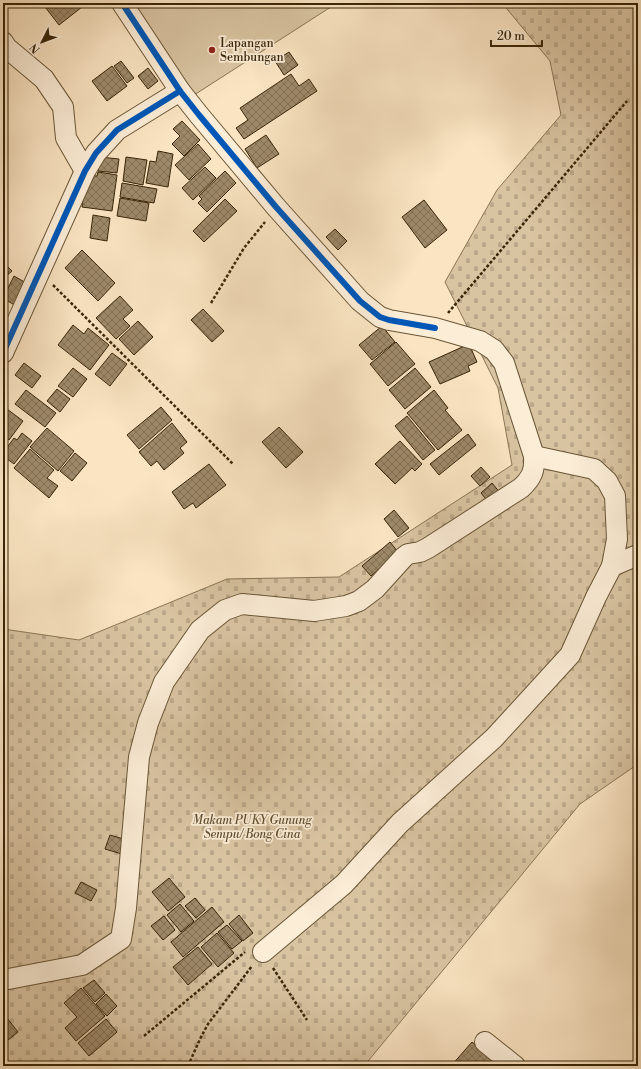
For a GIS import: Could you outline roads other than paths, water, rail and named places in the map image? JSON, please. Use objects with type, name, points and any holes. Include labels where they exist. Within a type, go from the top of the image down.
[{"type":"street","points":[[3,980],[82,965],[121,939],[140,757],[146,730],[164,682],[200,630],[225,610],[242,604],[314,610],[346,606],[359,601],[375,589],[408,554],[420,552],[428,548],[521,488],[534,472],[535,465],[534,456],[504,363],[494,350],[480,340],[435,328],[380,317],[360,301],[276,207],[199,115],[180,91],[122,3]]},
{"type":"street","points":[[3,42],[7,48],[44,79],[63,107],[66,138],[85,171]]},
{"type":"street","points":[[3,353],[85,171],[96,153],[117,130],[180,91]]},
{"type":"street","points":[[263,952],[344,884],[400,823],[494,738],[570,655],[596,597],[612,566],[617,539],[615,496],[607,481],[594,469],[587,466],[534,456]]},
{"type":"street","points":[[612,566],[638,555]]},
{"type":"street","points":[[485,1042],[515,1066]]},
{"type":"place","name":"Lapangan Sembungan","points":[[212,50]]},
{"type":"park label","name":"Makam PUKY Gunung Sempu/ Bong Cina","points":[[252,827]]}]
